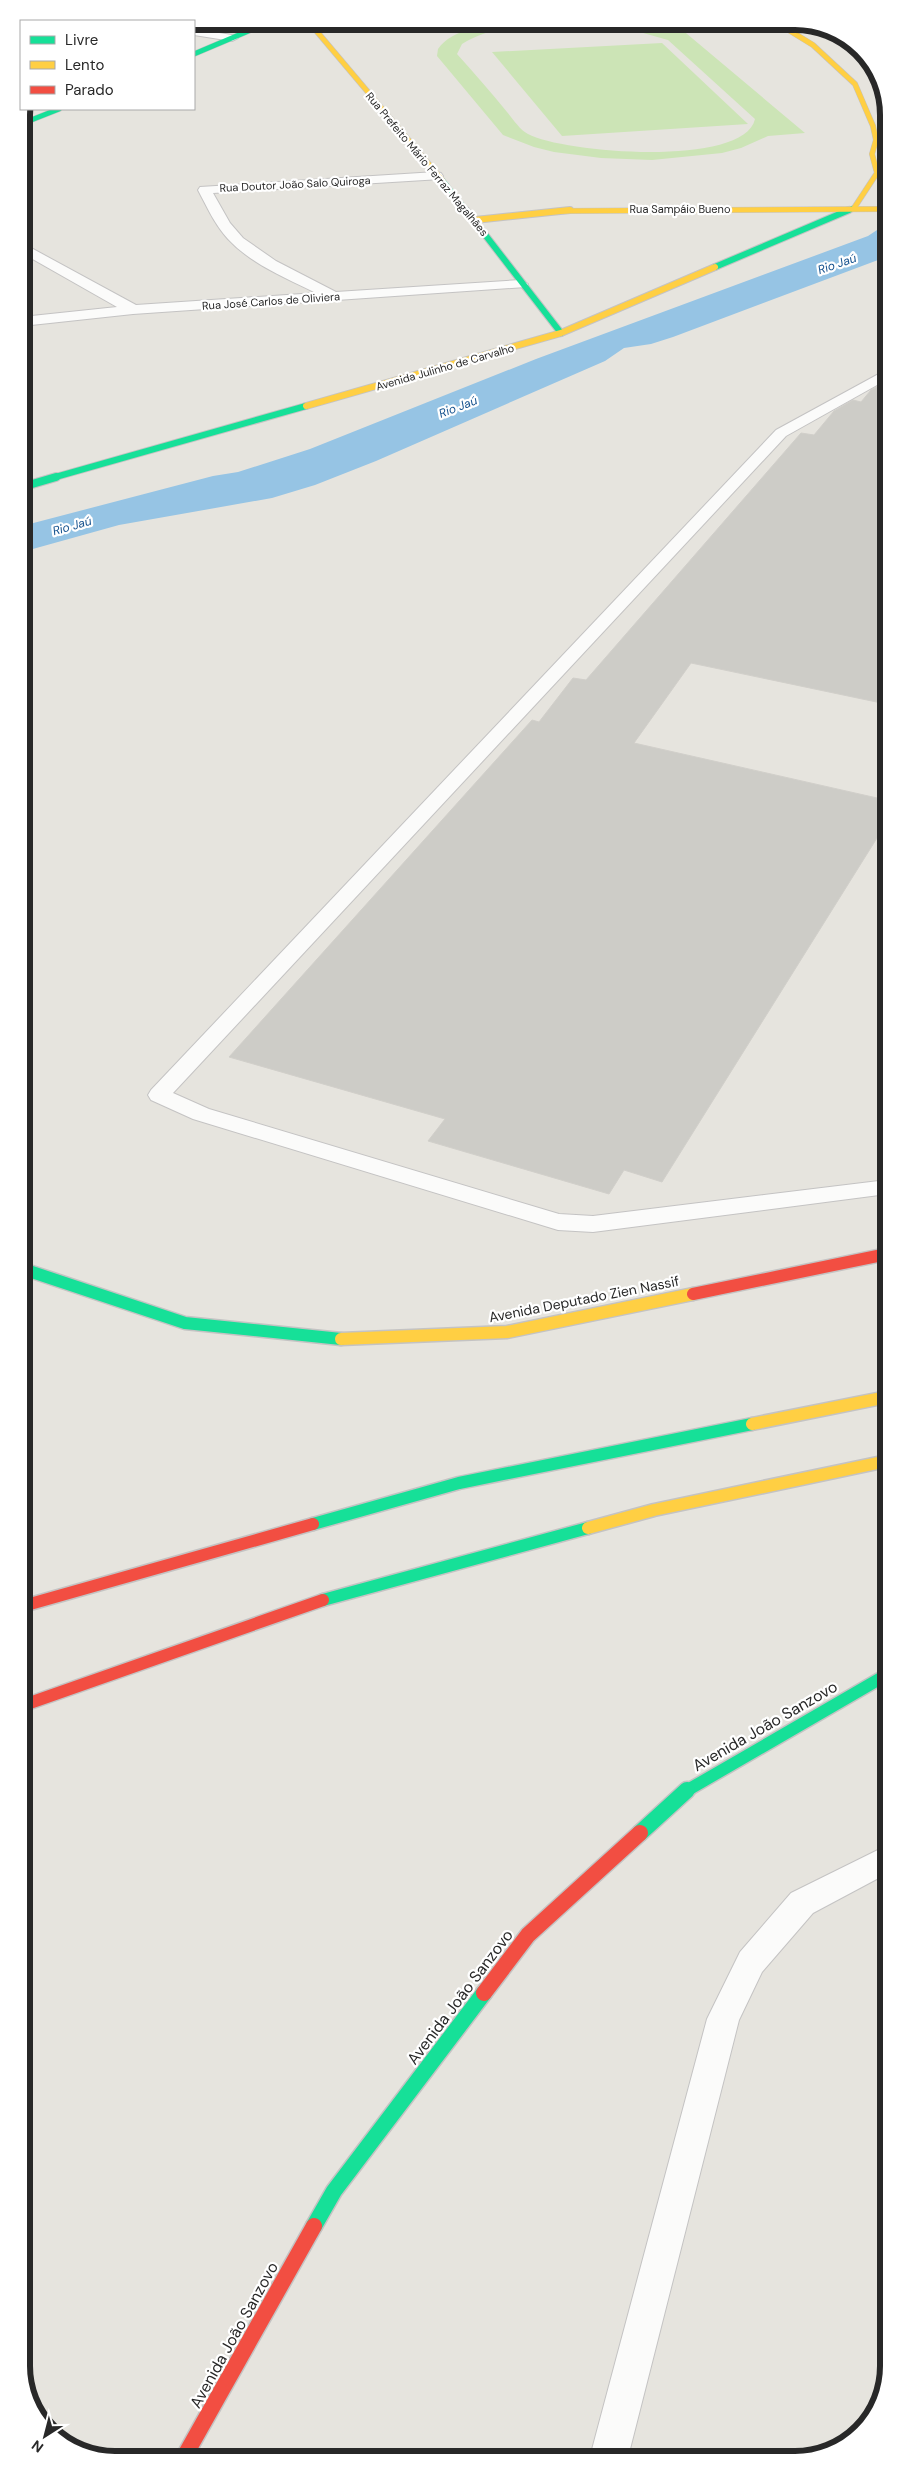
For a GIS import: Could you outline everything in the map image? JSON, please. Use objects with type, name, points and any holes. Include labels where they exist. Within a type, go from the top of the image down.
[{"type":"main road","points":[[195,54],[255,30]]},
{"type":"main road","name":"Rua Prefeito Mário Ferraz Magalhães","points":[[315,30],[436,176],[475,220],[521,284],[561,333]]},
{"type":"main road","points":[[788,30],[813,44],[855,84],[873,126],[876,140],[872,154],[877,173],[854,208]]},
{"type":"main road","points":[[30,121],[57,110]]},
{"type":"main road","name":"Avenida Julinho de Carvalho","points":[[30,485],[561,333],[854,208]]},
{"type":"main road","name":"Rua Sampáio Bueno","points":[[475,220],[570,210],[880,209]]},
{"type":"main road","name":"Avenida Deputado Zien Nassif","points":[[30,1271],[185,1323],[348,1340],[507,1332],[880,1255]]},
{"type":"main road","points":[[30,1604],[460,1483],[880,1398]]},
{"type":"main road","points":[[30,1703],[330,1598],[654,1510],[880,1464]]},
{"type":"main road","name":"Avenida João Sanzovo","points":[[188,2451],[334,2191],[528,1935],[687,1790],[880,1679]]},
{"type":"street","points":[[195,32],[232,38]]},
{"type":"street","name":"Rua Doutor João Salo Quiroga","points":[[332,296],[273,264],[238,241],[219,218],[205,190],[436,176]]},
{"type":"street","points":[[30,252],[133,310]]},
{"type":"street","name":"Rua José Carlos de Oliviera","points":[[30,321],[133,310],[521,284]]},
{"type":"lane","points":[[880,377],[781,433],[159,1095],[201,1114],[558,1222],[593,1224],[880,1188]]},
{"type":"lane","points":[[611,2451],[723,2019],[751,1962],[802,1903],[880,1862]]},
{"type":"green space","points":[[469,30],[496,30],[475,37],[462,44],[457,54],[522,130],[547,141],[612,151],[650,152],[688,150],[720,145],[744,134],[755,119],[668,40],[633,30],[682,30],[805,133],[768,136],[741,148],[722,153],[652,160],[601,158],[554,152],[534,147],[503,135],[437,56],[438,49],[445,42]]},
{"type":"green space","points":[[662,43],[748,124],[562,136],[492,52]]},
{"type":"water","name":"Rio Jaú","points":[[880,228],[880,259],[673,337],[651,344],[624,348],[605,361],[376,461],[315,485],[272,498],[119,525],[30,550],[30,524],[213,476],[238,472],[310,449],[536,359],[868,236]]},
{"type":"building","points":[[880,385],[880,703],[691,663],[634,743],[880,799],[880,833],[662,1182],[624,1170],[609,1194],[428,1141],[445,1119],[229,1057],[532,720],[539,722],[573,678],[586,680],[801,433],[814,435],[834,411],[853,400],[861,402],[871,390]]},
{"type":"traffic: fast","points":[[195,54],[251,30]]},
{"type":"traffic: fast","points":[[30,120],[56,110]]},
{"type":"traffic: fast","points":[[443,181],[561,333]]},
{"type":"traffic: fast","points":[[715,267],[854,208]]},
{"type":"traffic: fast","points":[[30,485],[306,406]]},
{"type":"traffic: fast","points":[[30,1271],[185,1323],[341,1339]]},
{"type":"traffic: fast","points":[[313,1524],[459,1483],[752,1424]]},
{"type":"traffic: fast","points":[[323,1600],[588,1528]]},
{"type":"traffic: fast","points":[[640,1833],[687,1790],[880,1679]]},
{"type":"traffic: fast","points":[[314,2226],[334,2191],[484,1993]]},
{"type":"traffic: slow","points":[[316,30],[443,181]]},
{"type":"traffic: slow","points":[[789,30],[813,45],[855,84],[873,126],[876,140],[872,154],[877,173],[854,208]]},
{"type":"traffic: slow","points":[[475,220],[571,210],[880,209]]},
{"type":"traffic: slow","points":[[306,406],[561,333],[715,267]]},
{"type":"traffic: slow","points":[[341,1339],[507,1332],[693,1294]]},
{"type":"traffic: slow","points":[[752,1424],[880,1398]]},
{"type":"traffic: slow","points":[[588,1528],[654,1510],[880,1462]]},
{"type":"traffic: jam","points":[[693,1294],[880,1255]]},
{"type":"traffic: jam","points":[[30,1604],[313,1524]]},
{"type":"traffic: jam","points":[[30,1703],[323,1600]]},
{"type":"traffic: jam","points":[[484,1993],[528,1935],[640,1833]]},
{"type":"traffic: jam","points":[[187,2451],[314,2226]]}]
